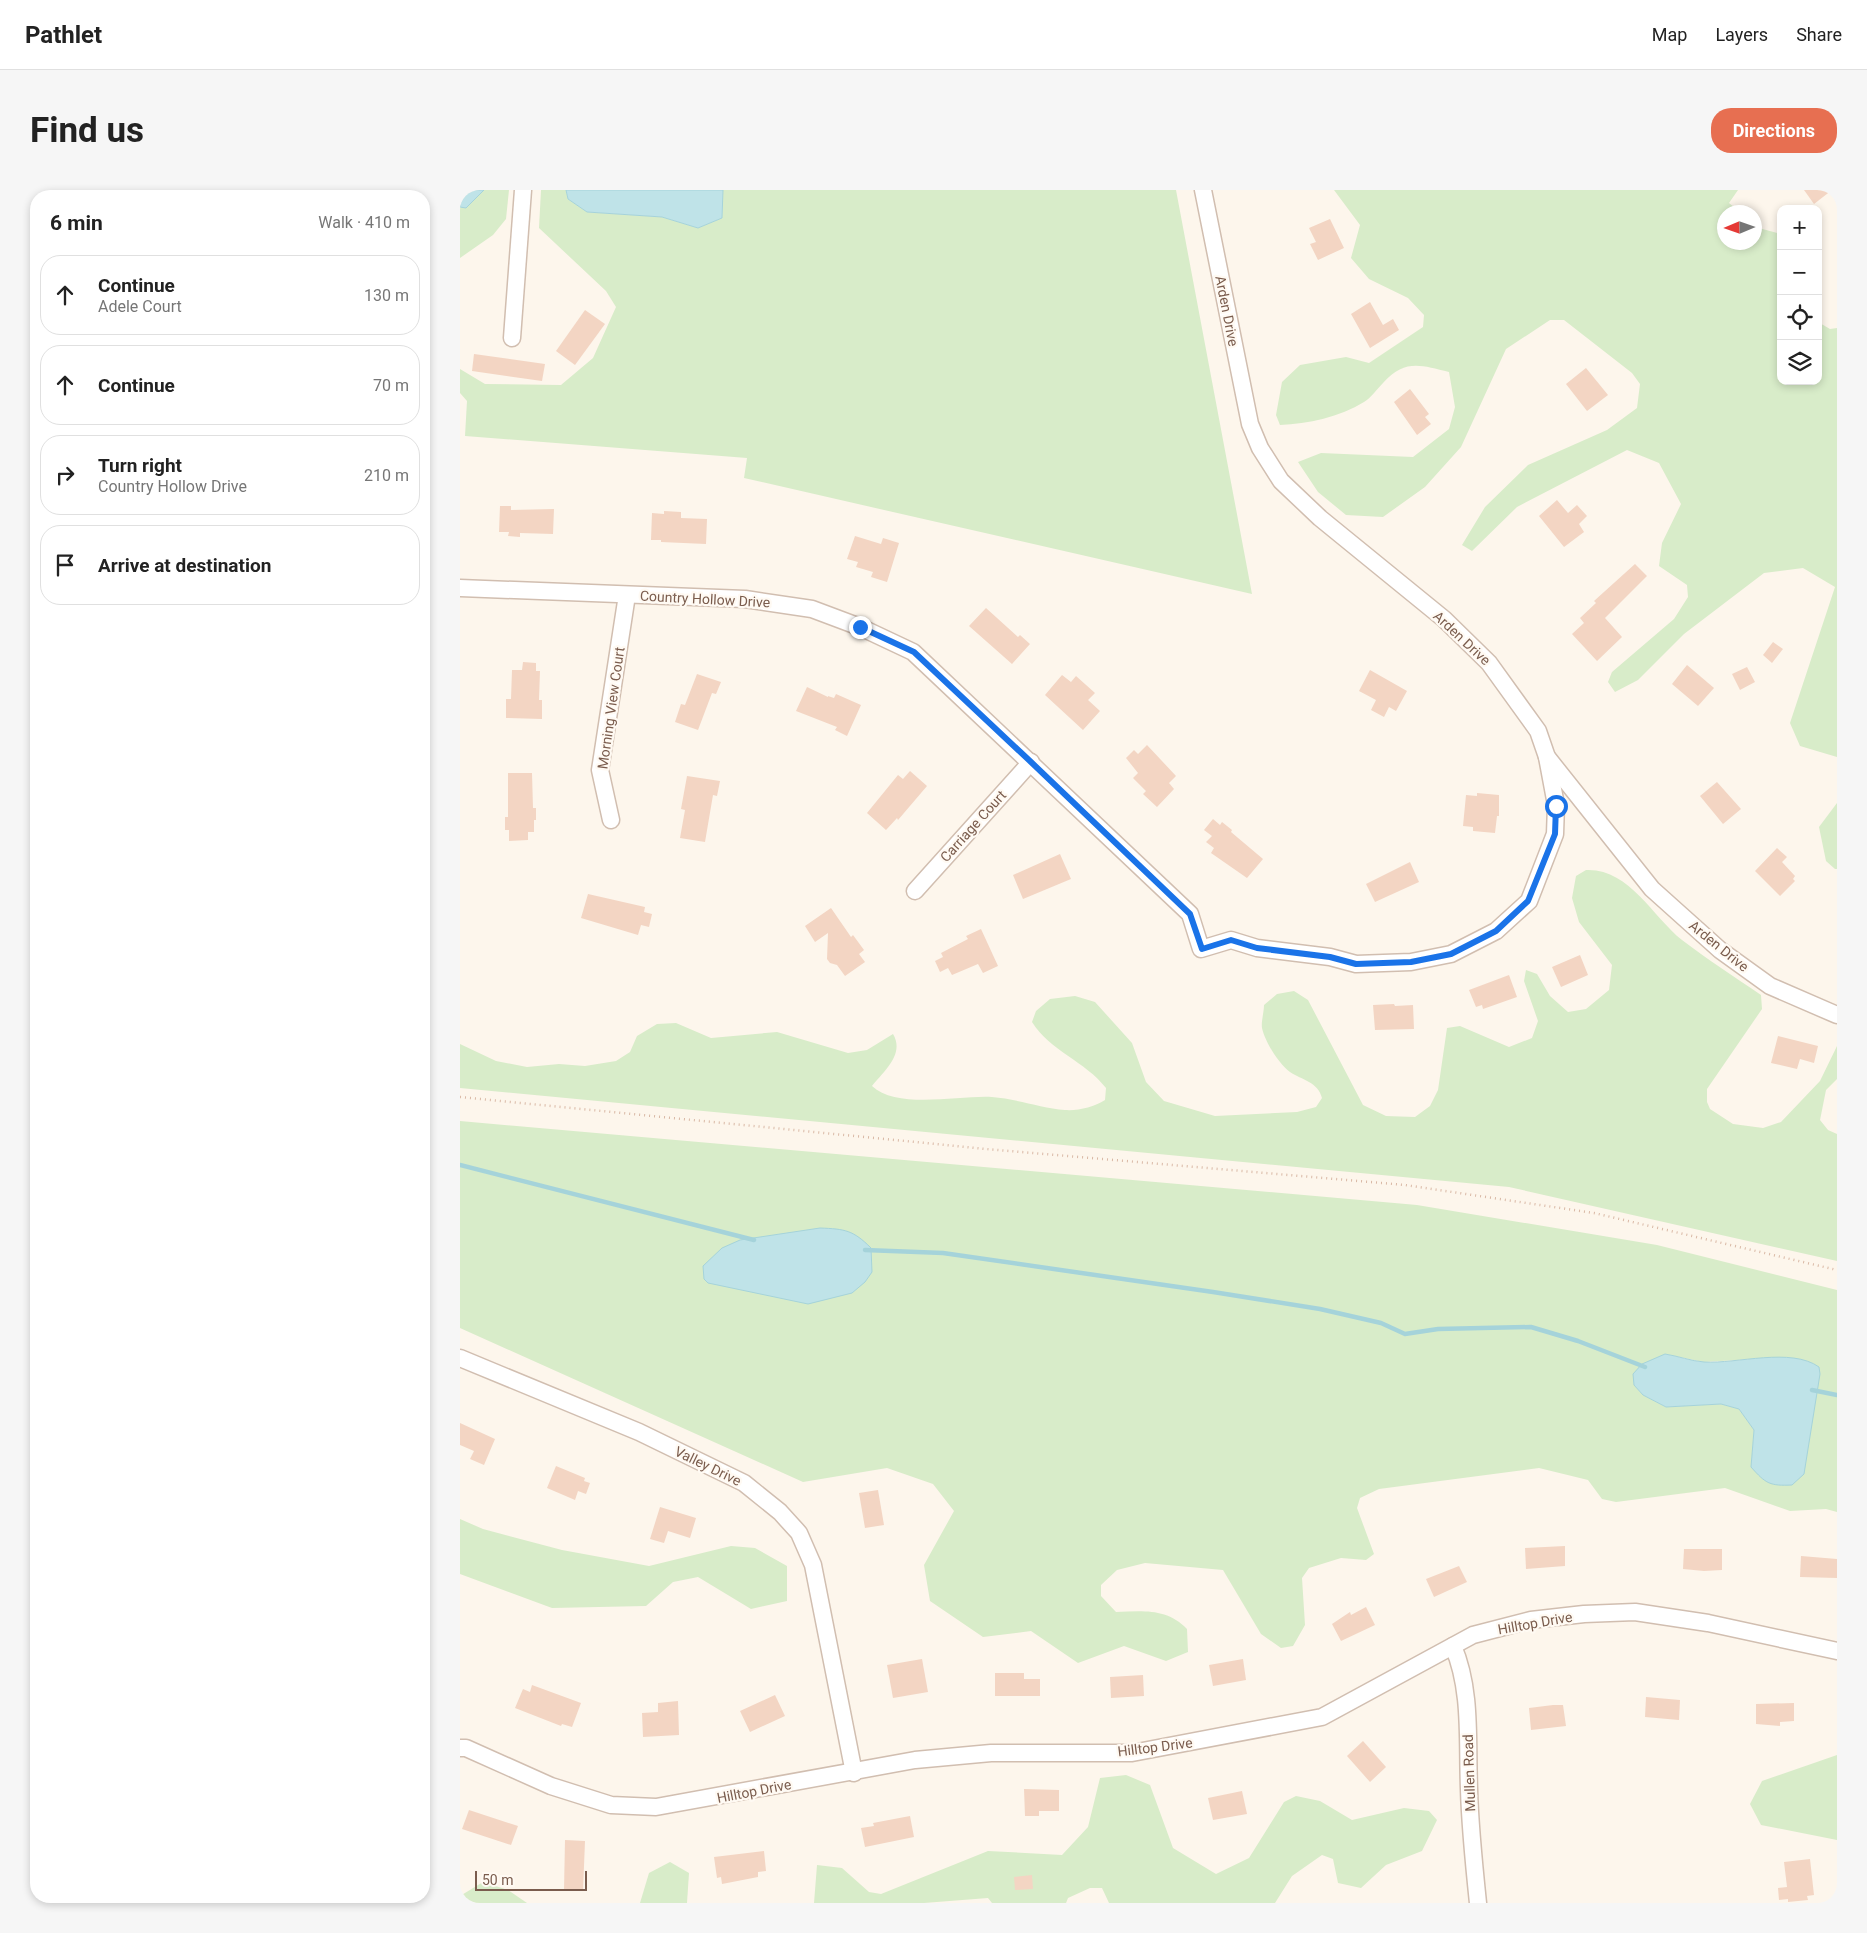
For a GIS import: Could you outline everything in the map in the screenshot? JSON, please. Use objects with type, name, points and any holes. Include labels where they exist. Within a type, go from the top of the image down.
[{"type":"street","points":[[512,338],[522,190]]},
{"type":"street","name":"Arden Drive","points":[[1203,190],[1250,424],[1260,448],[1281,481],[1320,518],[1444,619],[1489,663],[1538,731],[1547,758],[1652,889],[1720,950],[1770,986],[1837,1015]]},
{"type":"street","name":"Country Hollow Drive","points":[[460,588],[745,599],[812,609],[860,627],[914,652],[1190,914],[1202,949],[1231,940],[1257,948],[1330,957],[1356,964],[1411,962],[1451,954],[1496,931],[1528,901],[1555,834],[1556,806],[1547,758]]},
{"type":"street","name":"Morning View Court","points":[[611,820],[600,770],[627,595]]},
{"type":"street","name":"Carriage Court","points":[[915,891],[1031,762]]},
{"type":"street","name":"Valley Drive","points":[[460,1358],[657,1440],[744,1483],[780,1512],[799,1533],[813,1565],[854,1772]]},
{"type":"street","name":"Hilltop Drive","points":[[460,1748],[466,1748],[551,1786],[611,1805],[656,1808],[915,1760],[991,1754],[1132,1753],[1322,1716],[1473,1635],[1532,1620],[1584,1614],[1635,1612],[1708,1623],[1837,1651]]},
{"type":"street","name":"Mullen Road","points":[[1453,1646],[1463,1667],[1469,1735],[1473,1858],[1478,1903]]},
{"type":"path","points":[[460,1097],[986,1149],[1405,1184],[1594,1213],[1837,1270]]},
{"type":"green space","points":[[484,190],[509,190],[506,219],[493,235],[460,258],[460,207],[466,207]]},
{"type":"green space","points":[[541,190],[566,190],[568,199],[587,212],[662,217],[698,228],[722,218],[723,190],[1176,190],[1252,594],[744,478],[747,458],[465,436],[467,401],[460,393],[460,369],[485,384],[561,385],[593,358],[616,307],[606,291],[539,228]]},
{"type":"green space","points":[[1334,190],[1738,190],[1729,203],[1731,205],[1717,205],[1717,250],[1762,250],[1762,229],[1777,233],[1777,385],[1822,385],[1822,324],[1830,329],[1837,328],[1837,757],[1800,746],[1790,723],[1835,587],[1803,568],[1764,573],[1684,634],[1638,680],[1615,692],[1608,682],[1612,672],[1674,619],[1688,597],[1687,585],[1659,566],[1662,543],[1681,504],[1659,463],[1627,450],[1517,507],[1472,551],[1462,545],[1485,507],[1528,465],[1607,430],[1637,408],[1640,384],[1632,373],[1564,320],[1550,320],[1506,349],[1461,447],[1425,487],[1383,517],[1346,515],[1318,492],[1298,462],[1321,453],[1413,457],[1449,429],[1455,407],[1449,372],[1430,367],[1413,366],[1406,367],[1391,375],[1372,396],[1345,412],[1313,421],[1280,425],[1276,415],[1282,382],[1300,365],[1346,357],[1369,363],[1423,327],[1424,315],[1408,298],[1369,279],[1351,258],[1360,225]]},
{"type":"green space","points":[[1837,803],[1837,869],[1835,869],[1826,861],[1819,827]]},
{"type":"green space","points":[[1586,870],[1601,871],[1627,885],[1682,940],[1761,995],[1762,1009],[1707,1089],[1707,1102],[1710,1109],[1733,1124],[1763,1128],[1781,1122],[1820,1081],[1837,1046],[1837,1079],[1826,1090],[1820,1120],[1828,1130],[1837,1134],[1837,1261],[1509,1187],[460,1088],[460,1044],[496,1061],[527,1067],[559,1064],[585,1066],[616,1061],[630,1052],[637,1036],[657,1024],[676,1023],[711,1038],[777,1032],[848,1053],[867,1050],[893,1034],[896,1041],[895,1055],[892,1062],[872,1086],[883,1093],[897,1098],[913,1100],[992,1097],[1056,1109],[1080,1109],[1091,1107],[1105,1100],[1106,1088],[1088,1070],[1048,1041],[1032,1022],[1036,1011],[1050,999],[1075,996],[1095,1002],[1132,1043],[1146,1082],[1164,1101],[1215,1116],[1297,1112],[1316,1107],[1322,1098],[1320,1093],[1309,1082],[1290,1072],[1281,1064],[1269,1046],[1262,1026],[1264,1005],[1277,994],[1294,991],[1308,1000],[1363,1105],[1386,1116],[1415,1117],[1430,1106],[1438,1090],[1447,1028],[1460,1026],[1509,1047],[1532,1038],[1538,1021],[1524,981],[1526,970],[1537,974],[1550,996],[1568,1012],[1586,1009],[1609,990],[1612,965],[1579,922],[1572,898],[1576,876]]},
{"type":"green space","points":[[460,1121],[1417,1205],[1657,1245],[1837,1290],[1837,1512],[1826,1509],[1790,1511],[1725,1488],[1616,1502],[1602,1499],[1588,1480],[1539,1468],[1379,1489],[1360,1498],[1357,1508],[1374,1554],[1366,1560],[1341,1558],[1309,1568],[1302,1578],[1305,1625],[1293,1646],[1281,1648],[1261,1634],[1223,1570],[1145,1563],[1117,1570],[1101,1585],[1101,1596],[1116,1612],[1154,1612],[1171,1617],[1179,1622],[1187,1629],[1188,1652],[1166,1661],[1124,1646],[1078,1663],[1031,1631],[983,1637],[930,1601],[924,1565],[954,1511],[933,1484],[887,1468],[803,1482],[460,1328]],"holes":[[[1665,1354],[1703,1362],[1774,1358],[1751,1467],[1754,1430],[1739,1409],[1721,1404],[1666,1407],[1643,1395],[1634,1385]]]},
{"type":"green space","points":[[460,1519],[483,1529],[562,1550],[649,1566],[731,1546],[755,1548],[787,1566],[787,1601],[751,1609],[698,1577],[673,1582],[646,1606],[552,1608],[460,1574]]},
{"type":"green space","points":[[1837,1755],[1837,1840],[1761,1825],[1750,1804],[1762,1781]]},
{"type":"green space","points":[[1126,1775],[1150,1785],[1173,1848],[1216,1874],[1249,1858],[1284,1802],[1296,1796],[1320,1801],[1352,1820],[1404,1808],[1429,1811],[1437,1820],[1422,1851],[1386,1865],[1361,1888],[1338,1883],[1333,1859],[1322,1855],[1292,1876],[1275,1903],[1109,1903],[1102,1888],[1090,1888],[1068,1898],[1066,1903],[992,1903],[988,1898],[924,1903],[814,1903],[817,1865],[842,1868],[869,1892],[881,1894],[988,1851],[1062,1855],[1088,1827],[1100,1778]]},
{"type":"green space","points":[[670,1862],[689,1873],[687,1903],[640,1903],[649,1873]]},
{"type":"green space","points":[[483,1882],[508,1890],[527,1903],[460,1903],[460,1896]]},
{"type":"water","points":[[460,190],[484,190],[466,208],[460,207]]},
{"type":"water","points":[[566,190],[723,190],[722,218],[698,228],[662,217],[587,212],[568,199]]},
{"type":"water","points":[[820,1228],[836,1229],[854,1234],[871,1248],[872,1272],[865,1282],[852,1293],[808,1304],[708,1283],[704,1279],[703,1266],[722,1248],[740,1240]]},
{"type":"water","points":[[1665,1354],[1704,1362],[1779,1357],[1794,1358],[1807,1361],[1819,1367],[1820,1374],[1804,1474],[1792,1485],[1785,1485],[1769,1483],[1756,1473],[1751,1467],[1754,1430],[1739,1409],[1721,1404],[1666,1407],[1643,1395],[1634,1385],[1633,1374],[1642,1364]]},
{"type":"building","points":[[1804,190],[1832,190],[1814,204]]},
{"type":"building","points":[[1330,219],[1344,248],[1318,260],[1310,244],[1316,242],[1309,228]]},
{"type":"building","points":[[1370,302],[1383,325],[1393,319],[1399,330],[1370,348],[1351,314]]},
{"type":"building","points":[[585,310],[605,324],[575,365],[556,351]]},
{"type":"building","points":[[474,354],[545,364],[542,381],[472,371]]},
{"type":"building","points":[[1586,368],[1608,395],[1587,411],[1566,384]]},
{"type":"building","points":[[1410,389],[1429,414],[1425,417],[1431,424],[1417,435],[1394,402]]},
{"type":"building","points":[[1557,500],[1568,513],[1577,505],[1587,516],[1579,524],[1584,532],[1564,547],[1539,516]]},
{"type":"building","points":[[500,506],[511,506],[511,510],[554,509],[553,534],[520,533],[520,537],[508,536],[509,532],[499,532]]},
{"type":"building","points":[[664,511],[681,512],[681,518],[707,519],[706,544],[651,540],[652,513],[664,514]]},
{"type":"building","points":[[855,536],[881,544],[883,538],[899,543],[887,582],[871,577],[873,572],[856,567],[858,562],[847,559]]},
{"type":"building","points":[[1635,564],[1647,576],[1605,618],[1622,637],[1597,661],[1572,634],[1584,623],[1580,618],[1596,603],[1594,601]]},
{"type":"building","points":[[986,608],[1018,637],[1020,635],[1030,644],[1012,664],[969,626]]},
{"type":"building","points":[[1773,642],[1783,649],[1772,663],[1763,655]]},
{"type":"building","points":[[523,662],[536,663],[536,671],[540,671],[539,700],[542,700],[542,719],[506,718],[506,699],[511,699],[512,670],[522,670]]},
{"type":"building","points":[[1687,665],[1714,688],[1698,706],[1672,684]]},
{"type":"building","points":[[1747,667],[1755,682],[1740,690],[1732,674]]},
{"type":"building","points":[[1370,670],[1407,691],[1396,711],[1389,707],[1384,717],[1371,710],[1376,700],[1359,691]]},
{"type":"building","points":[[697,674],[721,682],[716,694],[712,693],[698,730],[675,722],[681,704],[685,705]]},
{"type":"building","points":[[1062,675],[1071,682],[1076,676],[1095,693],[1088,700],[1100,711],[1083,730],[1045,695]]},
{"type":"building","points":[[807,687],[828,697],[834,698],[836,694],[861,705],[847,736],[835,730],[837,727],[796,711]]},
{"type":"building","points":[[1147,745],[1176,776],[1169,783],[1174,789],[1157,807],[1143,794],[1146,791],[1133,778],[1138,773],[1126,758],[1134,750],[1138,754]]},
{"type":"building","points":[[910,771],[927,786],[898,820],[897,818],[886,830],[867,813],[898,775],[903,779]]},
{"type":"building","points":[[508,773],[532,773],[533,808],[536,808],[536,820],[534,820],[534,832],[528,832],[528,840],[509,841],[509,830],[505,830],[505,817],[508,817]]},
{"type":"building","points":[[687,776],[720,781],[717,796],[713,795],[705,842],[680,838],[685,810],[681,809]]},
{"type":"building","points":[[1717,782],[1741,809],[1723,824],[1700,796]]},
{"type":"building","points":[[1477,793],[1499,795],[1499,816],[1497,816],[1495,833],[1473,831],[1473,827],[1463,826],[1466,795],[1477,796]]},
{"type":"building","points":[[1213,819],[1220,825],[1222,822],[1232,830],[1231,832],[1263,859],[1247,878],[1211,853],[1214,848],[1206,842],[1212,836],[1204,830]]},
{"type":"building","points":[[1777,848],[1787,857],[1782,862],[1795,876],[1793,879],[1795,881],[1780,896],[1755,871]]},
{"type":"building","points":[[1060,854],[1071,879],[1023,899],[1013,875]]},
{"type":"building","points":[[1410,862],[1419,882],[1375,902],[1366,884]]},
{"type":"building","points":[[588,894],[645,907],[644,912],[652,914],[649,927],[641,925],[638,935],[581,918]]},
{"type":"building","points":[[831,908],[851,937],[853,935],[864,950],[859,954],[865,962],[845,976],[837,965],[830,963],[827,959],[828,933],[815,942],[805,926]]},
{"type":"building","points":[[981,929],[998,966],[983,973],[978,964],[952,975],[948,968],[940,972],[935,961],[943,957],[941,953],[968,939],[966,936]]},
{"type":"building","points":[[1580,955],[1588,975],[1561,987],[1552,967]]},
{"type":"building","points":[[1509,975],[1517,997],[1483,1009],[1482,1005],[1476,1007],[1469,990]]},
{"type":"building","points":[[1394,1004],[1395,1006],[1413,1005],[1414,1029],[1375,1030],[1373,1005]]},
{"type":"building","points":[[1778,1036],[1818,1046],[1814,1063],[1800,1059],[1797,1069],[1771,1063]]},
{"type":"building","points":[[460,1423],[495,1439],[484,1465],[470,1459],[474,1451],[460,1445]]},
{"type":"building","points":[[556,1466],[585,1478],[584,1481],[590,1483],[586,1494],[578,1491],[575,1500],[547,1488]]},
{"type":"building","points":[[878,1490],[884,1525],[865,1528],[859,1493]]},
{"type":"building","points":[[660,1507],[696,1518],[690,1538],[668,1531],[664,1543],[650,1539]]},
{"type":"building","points":[[1565,1546],[1565,1566],[1526,1569],[1525,1548]]},
{"type":"building","points":[[1684,1549],[1722,1549],[1722,1570],[1683,1569]]},
{"type":"building","points":[[1801,1556],[1837,1559],[1837,1578],[1800,1577]]},
{"type":"building","points":[[1459,1566],[1467,1582],[1434,1597],[1426,1579]]},
{"type":"building","points":[[1366,1607],[1375,1625],[1341,1641],[1332,1624],[1350,1612],[1351,1615]]},
{"type":"building","points":[[922,1659],[928,1692],[893,1698],[887,1665]]},
{"type":"building","points":[[1243,1659],[1246,1680],[1213,1686],[1209,1665]]},
{"type":"building","points":[[995,1673],[1024,1673],[1024,1679],[1040,1679],[1040,1696],[995,1696]]},
{"type":"building","points":[[1143,1675],[1144,1696],[1111,1698],[1110,1677]]},
{"type":"building","points":[[532,1685],[581,1703],[572,1727],[562,1724],[561,1726],[515,1708],[523,1689],[530,1692]]},
{"type":"building","points":[[775,1695],[785,1716],[750,1732],[740,1711]]},
{"type":"building","points":[[1646,1697],[1680,1700],[1679,1720],[1645,1717]]},
{"type":"building","points":[[678,1701],[679,1735],[643,1737],[642,1713],[658,1712],[658,1703]]},
{"type":"building","points":[[1794,1703],[1794,1721],[1780,1722],[1780,1726],[1756,1724],[1756,1704]]},
{"type":"building","points":[[1563,1705],[1566,1726],[1531,1730],[1529,1708]]},
{"type":"building","points":[[1363,1741],[1386,1767],[1370,1782],[1347,1756]]},
{"type":"building","points":[[1024,1789],[1059,1790],[1059,1811],[1039,1811],[1039,1816],[1025,1816]]},
{"type":"building","points":[[1242,1791],[1247,1814],[1213,1820],[1208,1798]]},
{"type":"building","points":[[469,1810],[518,1826],[511,1845],[462,1829]]},
{"type":"building","points":[[910,1816],[914,1837],[865,1847],[861,1828],[874,1826],[873,1823]]},
{"type":"building","points":[[565,1840],[585,1841],[583,1891],[564,1890]]},
{"type":"building","points":[[764,1851],[766,1871],[758,1872],[758,1877],[722,1884],[721,1877],[717,1878],[714,1857]]},
{"type":"building","points":[[1810,1859],[1814,1895],[1807,1896],[1808,1900],[1788,1902],[1788,1899],[1779,1900],[1778,1888],[1787,1887],[1784,1862]]},
{"type":"building","points":[[1032,1875],[1033,1889],[1015,1890],[1014,1877]]},
{"type":"waterway","points":[[460,1165],[754,1240]]},
{"type":"waterway","points":[[865,1250],[943,1253],[1213,1292],[1320,1309],[1381,1323],[1405,1334],[1438,1329],[1531,1327],[1578,1341],[1645,1367]]},
{"type":"waterway","points":[[1812,1390],[1837,1395]]},
{"type":"route","points":[[860,627],[914,652],[1031,762],[1190,914],[1202,949],[1231,940],[1257,948],[1330,957],[1356,964],[1411,962],[1451,954],[1496,931],[1528,901],[1543,869],[1555,834],[1556,806]]}]
